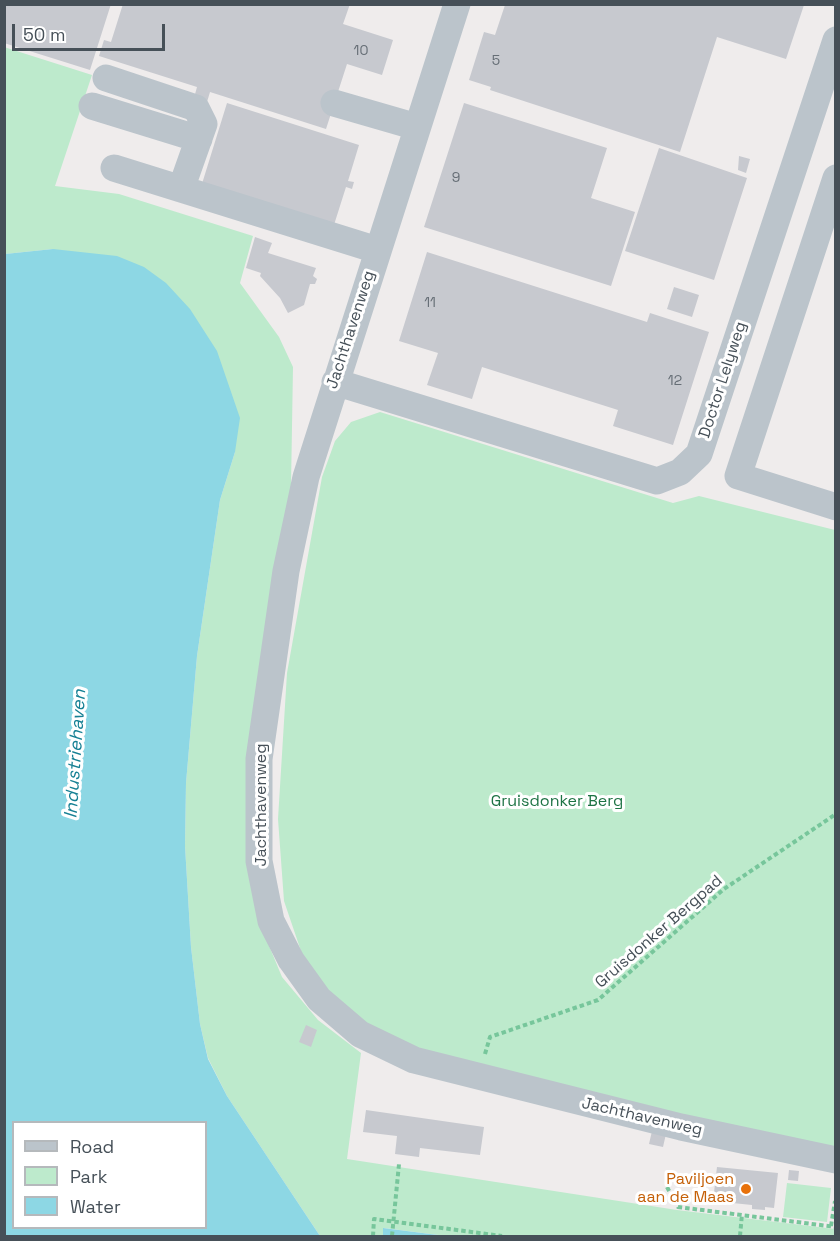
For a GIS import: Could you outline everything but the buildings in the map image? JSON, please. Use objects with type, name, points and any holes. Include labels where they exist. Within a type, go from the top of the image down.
[{"type":"street","name":"Jachthavenweg","points":[[456,4],[306,477],[286,571],[259,759],[259,861],[271,921],[291,960],[319,999],[360,1034],[414,1060],[478,1078],[681,1127],[836,1160]]},
{"type":"street","name":"Doctor Lelyweg","points":[[335,382],[657,482],[680,472],[699,454],[836,40]]},
{"type":"street","points":[[106,78],[196,108],[204,124],[181,189]]},
{"type":"street","points":[[334,103],[417,127]]},
{"type":"street","points":[[92,105],[199,139]]},
{"type":"street","points":[[114,168],[377,250]]},
{"type":"street","points":[[836,178],[738,476],[836,507]]},
{"type":"street","points":[[724,377],[766,392]]},
{"type":"path","name":"Gruisdonker Bergpad","points":[[478,1078],[490,1037],[598,1000],[724,889],[836,814]]},
{"type":"path","points":[[392,1236],[399,1164]]},
{"type":"path","points":[[667,1187],[678,1207],[833,1226],[835,1201]]},
{"type":"path","points":[[740,1236],[742,1214]]},
{"type":"path","points":[[373,1236],[374,1219],[502,1236]]},
{"type":"green space","points":[[4,47],[92,75],[55,186],[119,194],[253,236],[240,283],[279,337],[293,367],[291,486],[258,919],[282,977],[318,1020],[361,1053],[347,1159],[677,1210],[835,1229],[835,1236],[446,1236],[384,1228],[383,1236],[320,1236],[227,1096],[208,1058],[200,1024],[191,947],[185,846],[186,783],[197,656],[220,500],[235,452],[53,249],[5,254]]},
{"type":"green space","name":"Gruisdonker Berg","points":[[380,412],[673,503],[699,496],[835,530],[835,1151],[417,1051],[367,1026],[333,1000],[302,954],[284,901],[278,819],[287,673],[322,477],[335,441],[351,422]]},
{"type":"green space","points":[[787,1183],[831,1188],[827,1222],[783,1217]]},
{"type":"water","name":"Industriehaven","points":[[53,249],[117,256],[144,267],[166,283],[190,309],[217,351],[240,418],[235,452],[220,500],[197,656],[186,783],[185,846],[191,947],[200,1024],[208,1059],[227,1096],[320,1236],[5,1236],[5,254]]},
{"type":"water","points":[[383,1228],[446,1236],[383,1236]]},
{"type":"place","name":"Paviljoen aan de Maas","points":[[746,1189]]}]
